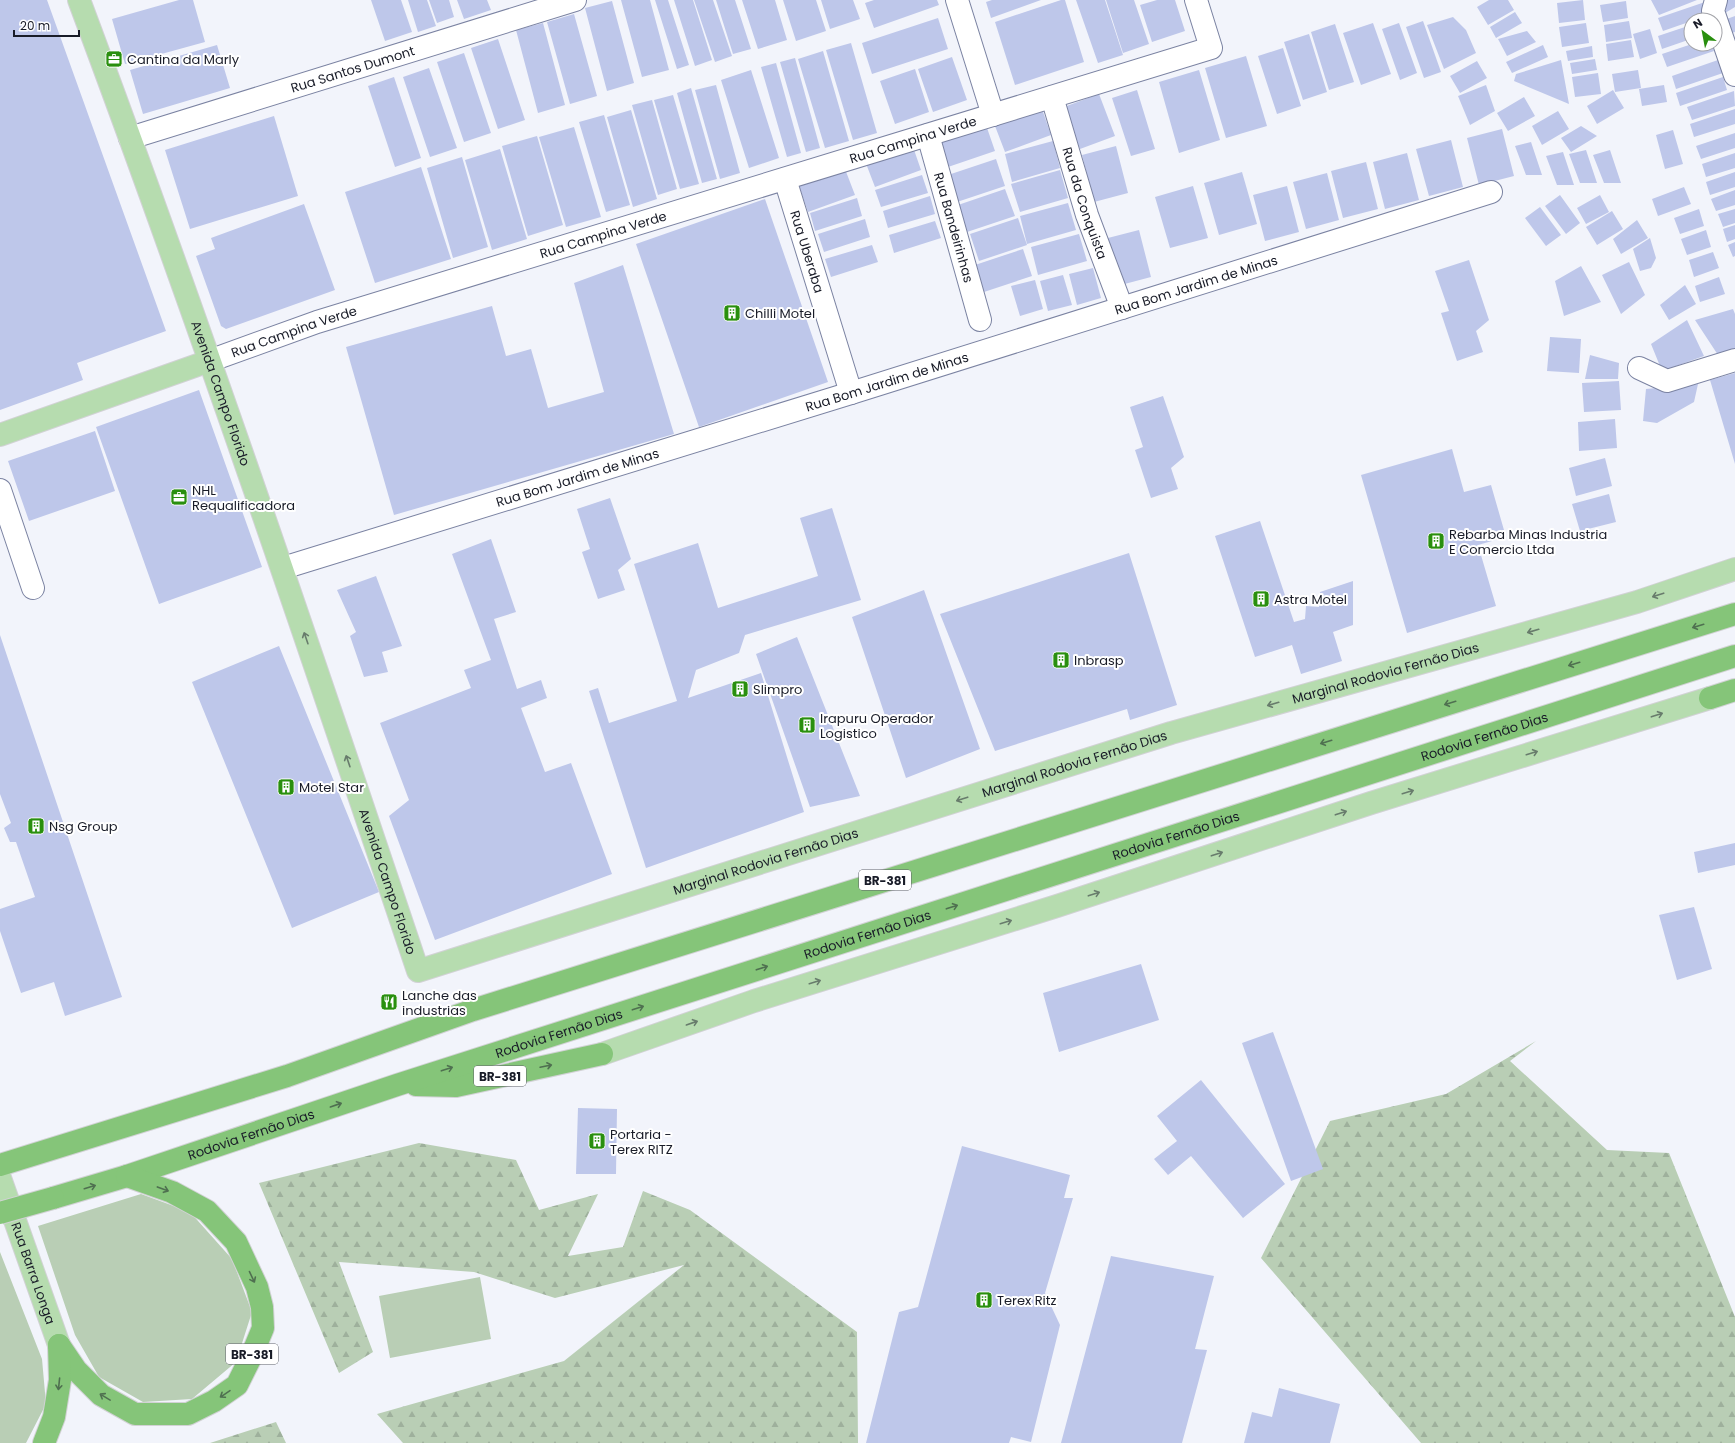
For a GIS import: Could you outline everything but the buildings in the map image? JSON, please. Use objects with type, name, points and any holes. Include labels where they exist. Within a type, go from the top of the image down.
[{"type":"highway","name":"BR-381","points":[[0,1166],[287,1076],[481,1008],[1735,614]]},
{"type":"highway","name":"Rodovia Fernão Dias","points":[[0,1213],[126,1176],[397,1085],[1735,656]]},
{"type":"highway","points":[[1710,698],[1735,690]]},
{"type":"highway","name":"BR-381","points":[[397,1085],[456,1086],[602,1054]]},
{"type":"highway","name":"BR-381","points":[[59,1345],[76,1370],[101,1396],[135,1414],[188,1414],[214,1401],[237,1386],[263,1328],[262,1307],[257,1287],[236,1242],[207,1212],[172,1192],[126,1176]]},
{"type":"highway","points":[[44,1443],[54,1417],[60,1380],[59,1345]]},
{"type":"main road","name":"Avenida Campo Florido","points":[[79,0],[130,138],[283,568],[418,971]]},
{"type":"main road","name":"Rua Campina Verde","points":[[0,435],[209,361]]},
{"type":"main road","name":"Marginal Rodovia Fernão Dias","points":[[418,971],[1171,733],[1637,602],[1735,569]]},
{"type":"main road","name":"BR-381","points":[[602,1054],[754,1001],[1057,906],[1371,803],[1710,698]]},
{"type":"main road","name":"Rua Barra Longa","points":[[0,1178],[59,1345]]},
{"type":"street","name":"Rua Santos Dumont","points":[[130,138],[575,0]]},
{"type":"street","points":[[957,0],[993,115]]},
{"type":"street","name":"Rua Campina Verde","points":[[209,361],[318,322],[1211,48],[1196,0]]},
{"type":"street","points":[[1716,0],[1713,11],[1735,74]]},
{"type":"street","name":"Rua da Conquista","points":[[1052,96],[1087,215],[1122,308]]},
{"type":"street","name":"Rua Bandeirinhas","points":[[928,135],[980,320]]},
{"type":"street","name":"Rua Uberaba","points":[[785,179],[851,393]]},
{"type":"street","name":"Rua Bom Jardim de Minas","points":[[283,568],[851,393],[1491,192]]},
{"type":"street","points":[[1639,368],[1667,381],[1735,360]]},
{"type":"street","points":[[0,490],[33,588]]},
{"type":"green space","points":[[1536,1041],[1510,1061],[1607,1150],[1669,1153],[1735,1317],[1735,1443],[1421,1443],[1261,1258],[1330,1121],[1446,1094]]},
{"type":"green space","points":[[419,1143],[516,1160],[539,1210],[598,1194],[568,1256],[623,1247],[643,1191],[690,1210],[857,1332],[858,1443],[403,1443],[377,1414],[564,1361],[684,1265],[555,1298],[474,1272],[339,1262],[373,1352],[339,1373],[259,1183]]},
{"type":"green space","points":[[141,1194],[190,1212],[232,1259],[252,1312],[236,1362],[192,1399],[143,1402],[99,1377],[75,1335],[38,1226]]},
{"type":"green space","points":[[0,1252],[42,1359],[46,1404],[26,1443],[0,1443]]},
{"type":"green space","points":[[480,1277],[491,1339],[390,1358],[379,1296]]},
{"type":"green space","points":[[276,1422],[286,1443],[210,1443]]},
{"type":"place","name":"Cantina da Marly","points":[[114,59]]},
{"type":"place","name":"Chilli Motel","points":[[732,313]]},
{"type":"place","name":"NHL Requalificadora","points":[[179,497]]},
{"type":"place","name":"Rebarba Minas Industria E Comercio Ltda","points":[[1436,541]]},
{"type":"place","name":"Astra Motel","points":[[1261,599]]},
{"type":"place","name":"Inbrasp","points":[[1061,660]]},
{"type":"place","name":"SIimpro","points":[[740,689]]},
{"type":"place","name":"Irapuru Operador Logistico","points":[[807,725]]},
{"type":"place","name":"Motel Star","points":[[286,787]]},
{"type":"place","name":"Nsg Group","points":[[36,826]]},
{"type":"place","name":"Lanche das industrias","points":[[389,1002]]},
{"type":"place","name":"Portaria - Terex RITZ","points":[[597,1141]]},
{"type":"place","name":"Terex Ritz","points":[[984,1300]]}]
